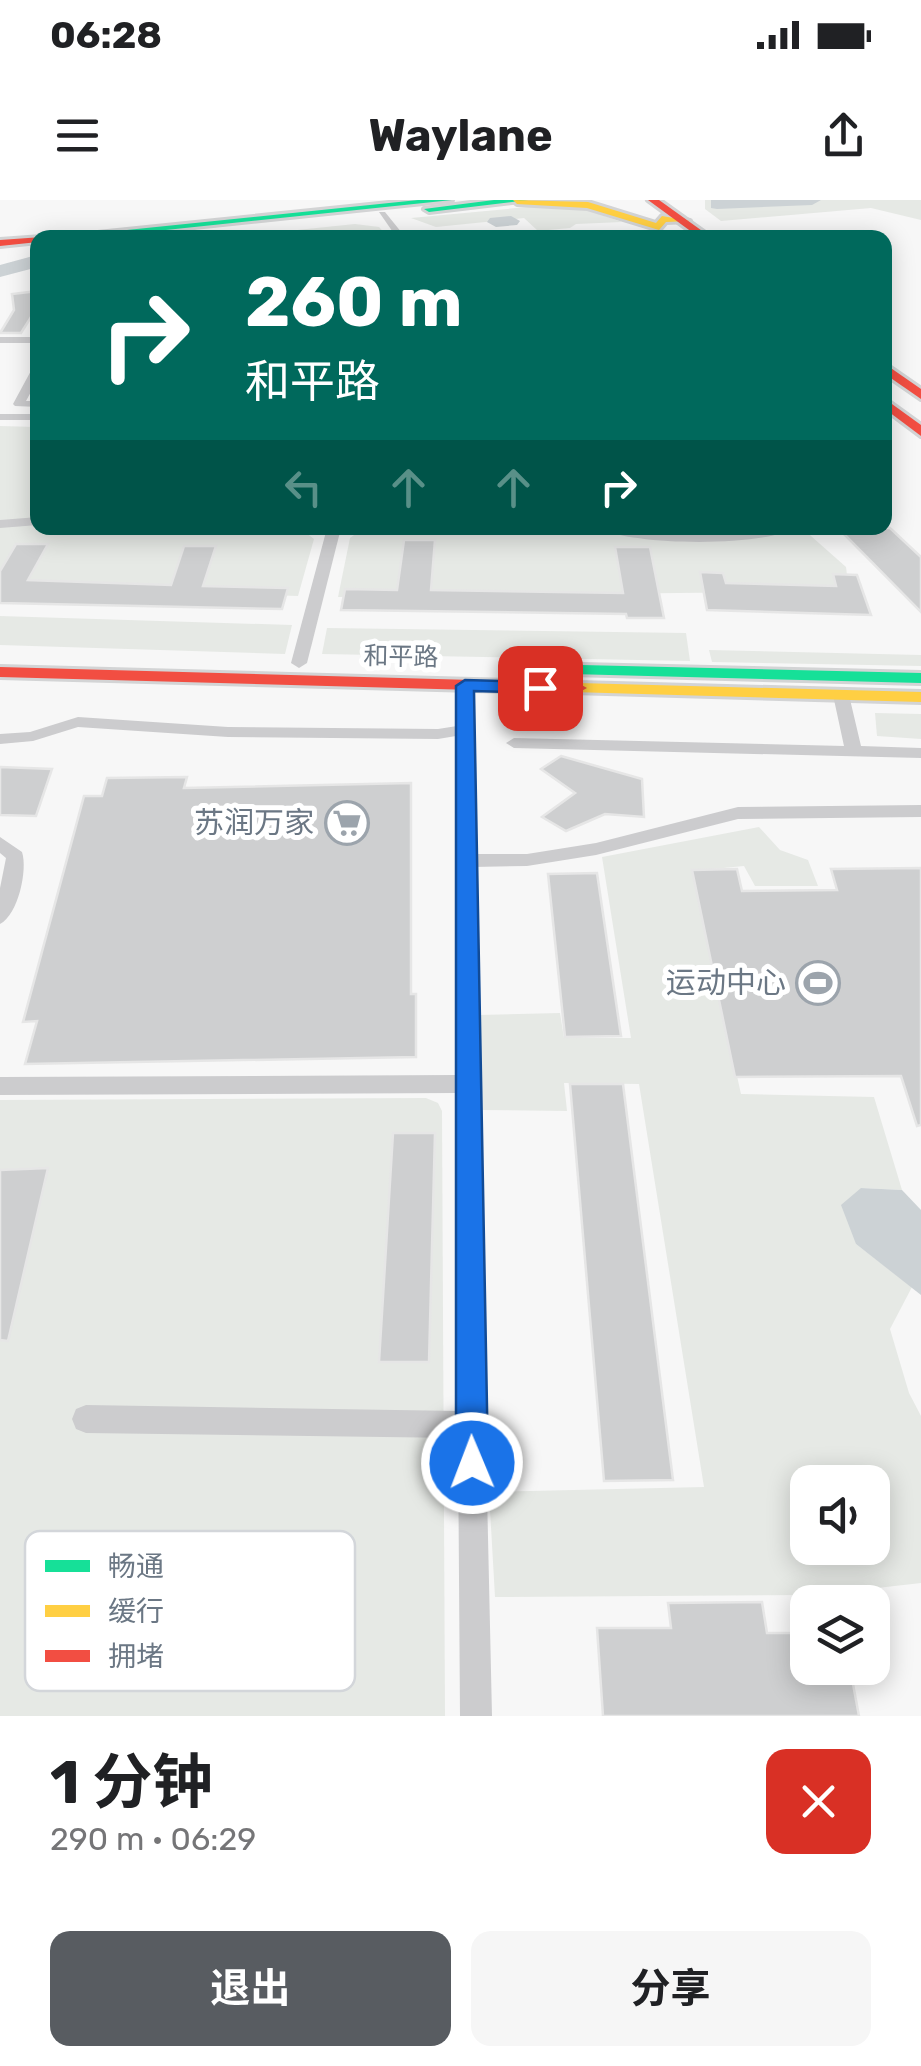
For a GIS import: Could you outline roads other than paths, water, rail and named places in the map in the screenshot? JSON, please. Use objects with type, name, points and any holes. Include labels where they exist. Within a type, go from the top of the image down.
[{"type":"main road","points":[[137,230],[447,200]]},
{"type":"main road","points":[[219,230],[520,200],[593,206],[686,226]]},
{"type":"main road","points":[[624,200],[686,226]]},
{"type":"main road","points":[[654,200],[686,226]]},
{"type":"main road","points":[[0,246],[30,240]]},
{"type":"main road","points":[[0,246],[30,247]]},
{"type":"main road","points":[[892,373],[921,395]]},
{"type":"main road","points":[[892,409],[921,432]]},
{"type":"main road","name":"和平路","points":[[0,656],[921,678]]},
{"type":"main road","name":"和平路","points":[[0,672],[921,697]]},
{"type":"street","points":[[382,214],[395,230]]},
{"type":"street","points":[[0,340],[30,340]]},
{"type":"street","points":[[30,383],[20,404],[30,404]]},
{"type":"street","points":[[0,417],[30,417]]},
{"type":"street","points":[[0,524],[30,522]]},
{"type":"street","points":[[299,663],[332,535]]},
{"type":"street","points":[[682,535],[754,535]]},
{"type":"street","points":[[465,686],[466,1084],[476,1716]]},
{"type":"street","points":[[841,695],[853,750]]},
{"type":"street","points":[[0,739],[42,737],[56,726],[78,722],[228,732],[438,734],[463,730]]},
{"type":"street","points":[[514,744],[921,753]]},
{"type":"street","points":[[464,861],[527,860],[596,848],[738,813],[921,810]]},
{"type":"street","points":[[0,843],[15,856],[15,871],[0,917]]},
{"type":"street","points":[[0,1086],[466,1084]]},
{"type":"street","points":[[86,1419],[472,1425]]},
{"type":"waterway","points":[[717,204],[812,200]]},
{"type":"waterway","points":[[496,222],[511,221]]},
{"type":"waterway","points":[[0,271],[30,263]]},
{"type":"place","name":"苏润万家","points":[[347,823]]},
{"type":"place","name":"运动中心","points":[[818,983]]}]
